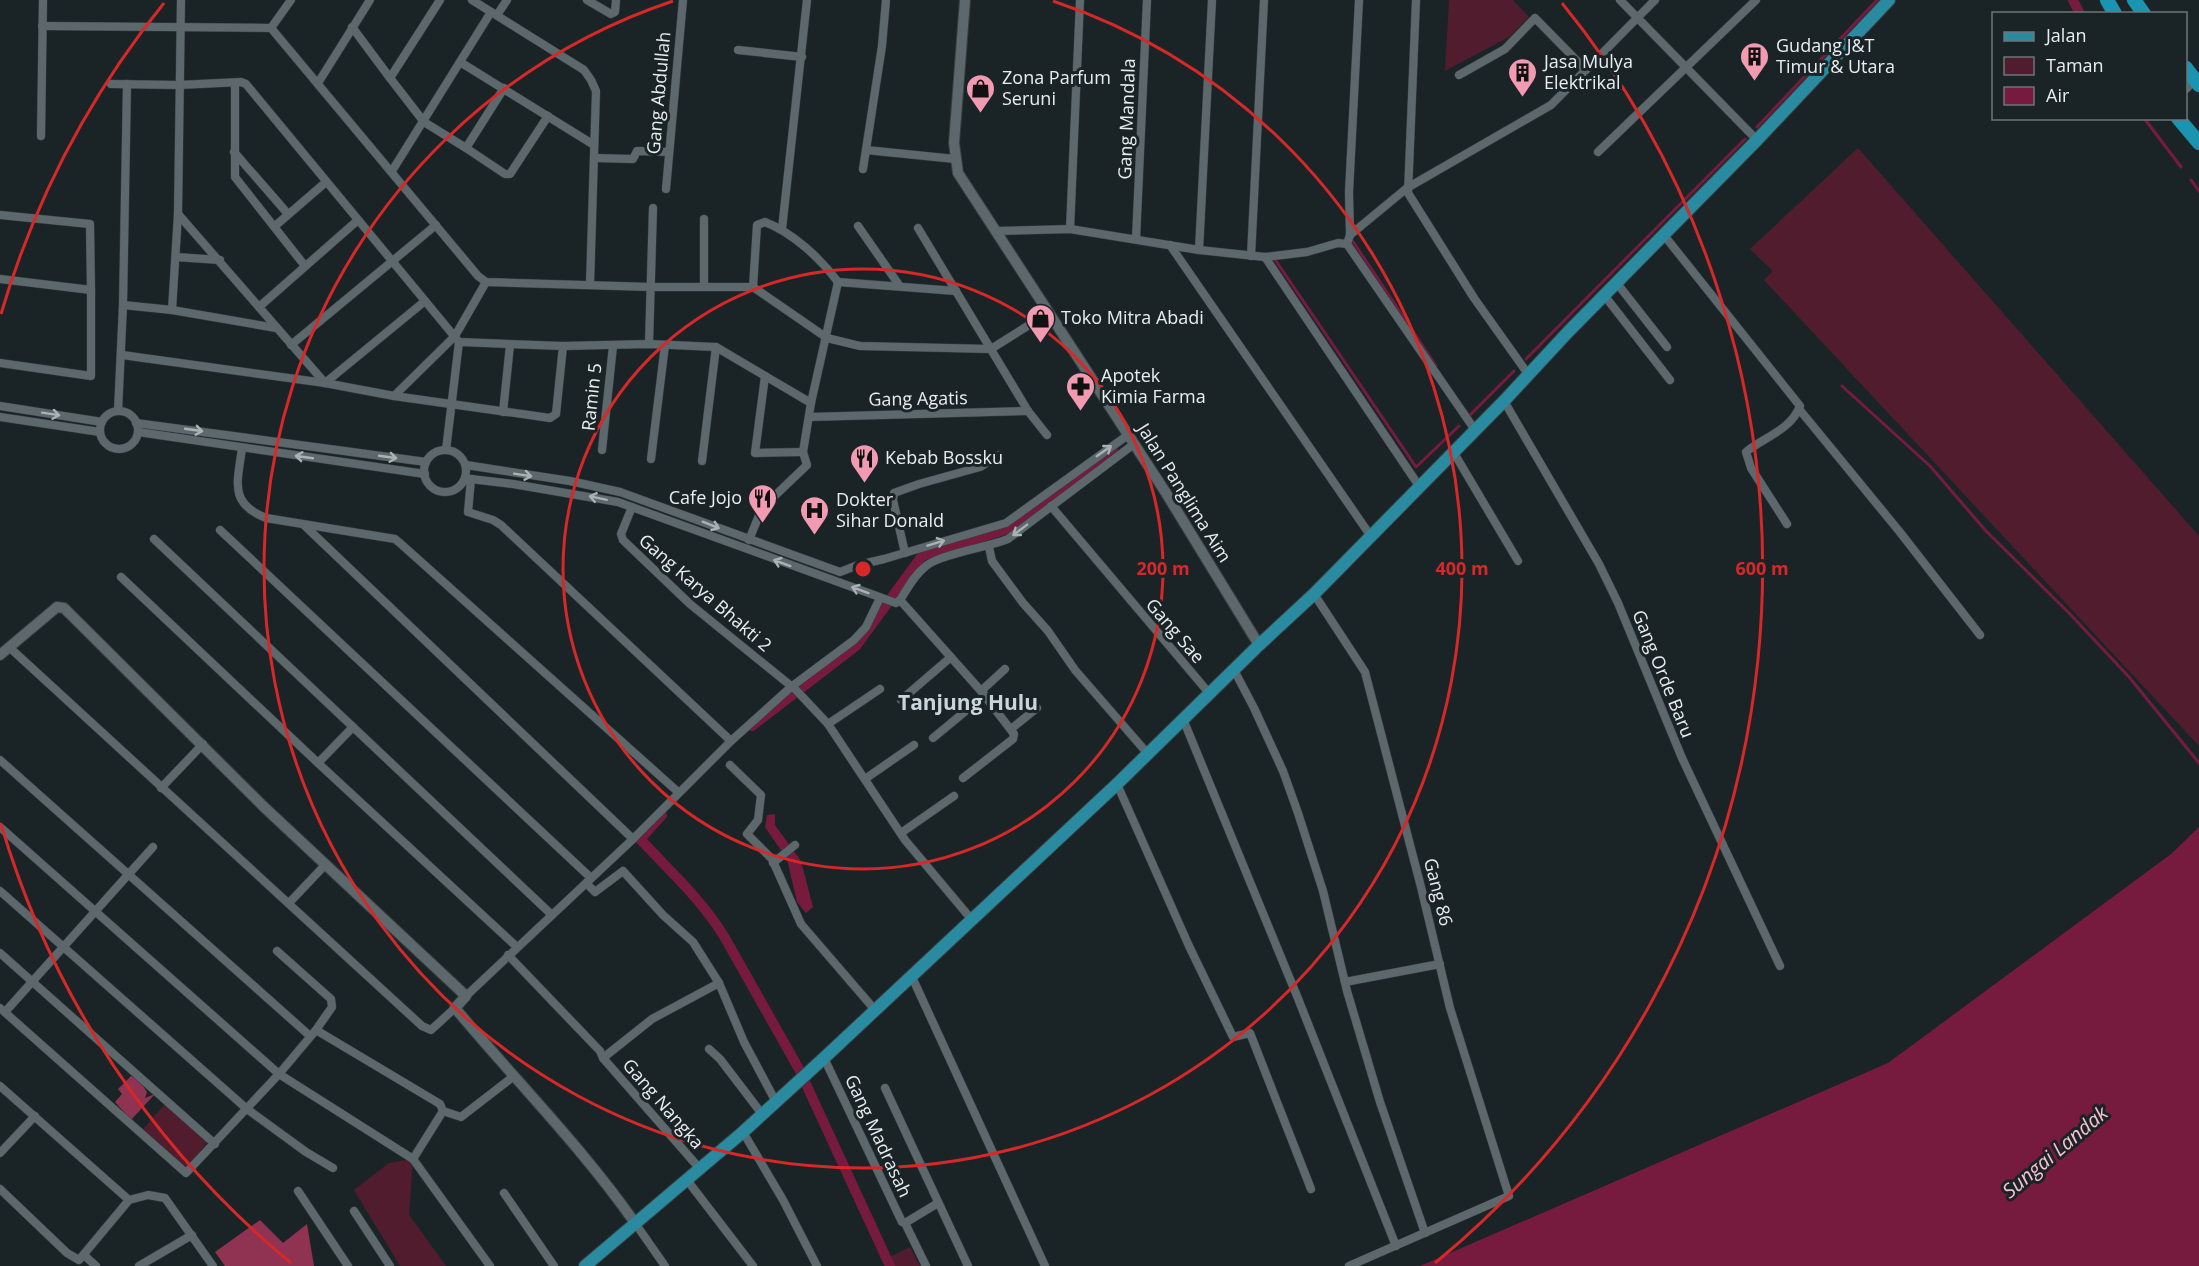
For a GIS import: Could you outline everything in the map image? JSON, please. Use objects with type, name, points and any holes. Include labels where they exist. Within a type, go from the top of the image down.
[{"type":"highway","points":[[2180,120],[2199,143]]},
{"type":"main road","points":[[587,1265],[743,1132],[824,1058],[1117,784],[1259,645],[1317,598],[1370,535],[1454,453],[1889,0]]},
{"type":"street","points":[[41,136],[43,0]]},
{"type":"street","points":[[172,310],[178,214],[181,0]]},
{"type":"street","points":[[271,28],[291,0]]},
{"type":"street","points":[[318,83],[370,0]]},
{"type":"street","points":[[390,78],[440,0]]},
{"type":"street","points":[[472,0],[584,70],[596,92],[590,284]]},
{"type":"street","points":[[392,171],[460,62],[494,13],[507,0]]},
{"type":"street","points":[[587,0],[611,14],[615,12],[616,0]]},
{"type":"street","name":"Gang Abdullah","points":[[666,189],[683,0]]},
{"type":"street","points":[[782,229],[807,0]]},
{"type":"street","points":[[863,170],[886,0]]},
{"type":"street","name":"Jalan Panglima Aim","points":[[965,0],[954,143],[958,173],[1131,440],[1259,645]]},
{"type":"street","points":[[1070,229],[1080,0]]},
{"type":"street","name":"Gang Mandala","points":[[1136,239],[1147,0]]},
{"type":"street","points":[[1199,250],[1212,0]]},
{"type":"street","points":[[1251,256],[1264,0]]},
{"type":"street","points":[[1347,244],[1350,235],[1349,192],[1359,0]]},
{"type":"street","points":[[1416,0],[1407,188],[1437,242],[1528,374]]},
{"type":"street","points":[[1620,0],[1757,140]]},
{"type":"street","points":[[1350,235],[1407,188],[1551,105],[1656,0]]},
{"type":"street","points":[[1598,152],[1756,0]]},
{"type":"street","points":[[1459,75],[1505,49],[1535,18],[1586,70]]},
{"type":"street","points":[[42,26],[271,28],[478,276],[486,282],[651,287],[753,287],[827,338],[860,346],[991,349],[1048,313]]},
{"type":"street","points":[[352,27],[424,122],[505,174],[510,174],[548,116]]},
{"type":"street","points":[[738,50],[802,57]]},
{"type":"street","points":[[460,62],[594,145]]},
{"type":"street","points":[[111,84],[179,85],[243,82],[457,339],[510,345],[649,344],[716,347],[811,403]]},
{"type":"street","points":[[235,83],[235,177],[305,266]]},
{"type":"street","points":[[118,411],[122,355],[127,84]]},
{"type":"street","points":[[466,148],[504,88]]},
{"type":"street","points":[[866,150],[955,159]]},
{"type":"street","points":[[594,158],[633,159],[637,151],[669,152]]},
{"type":"street","points":[[234,152],[288,214]]},
{"type":"street","points":[[275,226],[326,182]]},
{"type":"street","points":[[649,344],[653,208]]},
{"type":"street","points":[[178,214],[325,383]]},
{"type":"street","points":[[0,216],[90,224],[91,376],[0,363]]},
{"type":"street","points":[[704,219],[704,286]]},
{"type":"street","points":[[259,307],[358,220]]},
{"type":"street","points":[[753,287],[757,225],[765,222],[782,229],[822,263],[838,282],[956,291]]},
{"type":"street","points":[[291,345],[436,225]]},
{"type":"street","points":[[858,226],[899,285]]},
{"type":"street","points":[[918,228],[1028,411],[1047,435]]},
{"type":"street","points":[[994,231],[1070,229],[1199,250],[1264,257],[1307,252],[1338,243],[1347,244],[1475,430]]},
{"type":"street","points":[[1663,234],[1797,400],[1799,409],[1980,635]]},
{"type":"street","points":[[1170,245],[1370,535]]},
{"type":"street","points":[[176,257],[220,260]]},
{"type":"street","points":[[1264,257],[1419,486]]},
{"type":"street","points":[[0,279],[91,290]]},
{"type":"street","points":[[394,396],[457,339],[486,282]]},
{"type":"street","points":[[749,540],[762,508],[807,465],[803,452],[811,403],[838,282]]},
{"type":"street","points":[[1616,282],[1667,347]]},
{"type":"street","points":[[1604,295],[1670,380]]},
{"type":"street","points":[[325,383],[425,301]]},
{"type":"street","points":[[123,305],[172,310],[276,328]]},
{"type":"street","points":[[446,450],[457,339]]},
{"type":"street","points":[[503,412],[510,345]]},
{"type":"street","points":[[651,459],[665,345]]},
{"type":"street","points":[[122,355],[325,383],[394,396],[550,418],[556,414],[562,346]]},
{"type":"street","name":"Ramin 5","points":[[602,450],[613,346]]},
{"type":"street","points":[[702,461],[716,347]]},
{"type":"street","points":[[765,376],[755,453],[803,452]]},
{"type":"street","name":"Gang Orde Baru","points":[[1504,401],[1603,574],[1682,758],[1780,966]]},
{"type":"street","points":[[0,406],[102,422]]},
{"type":"street","points":[[1787,524],[1751,468],[1746,452],[1776,433],[1791,420],[1799,409]]},
{"type":"street","points":[[118,411],[132,416],[138,432],[136,439],[131,446],[123,449],[108,446],[100,432],[102,422],[106,417],[118,411]]},
{"type":"street","name":"Gang Agatis","points":[[809,417],[1028,411]]},
{"type":"street","points":[[0,417],[100,432]]},
{"type":"street","points":[[136,423],[426,462]]},
{"type":"street","points":[[138,432],[424,474]]},
{"type":"street","points":[[897,602],[917,574],[932,561],[988,547],[1008,539],[1131,440]]},
{"type":"street","points":[[466,465],[570,481],[620,492],[840,572],[858,564],[905,553],[1006,523],[1131,440]]},
{"type":"street","points":[[242,448],[237,490],[245,505],[252,512],[266,518],[385,538],[401,544],[678,792]]},
{"type":"street","points":[[731,741],[501,525],[493,519],[468,512],[468,480],[466,465],[462,457],[446,450],[435,453],[426,462],[424,474],[429,484],[436,490],[443,492],[458,488],[468,480],[595,496],[632,507],[897,602],[983,693],[1014,734],[1013,739],[963,778]]},
{"type":"street","points":[[1454,453],[1518,561]]},
{"type":"street","points":[[905,553],[894,493],[980,467],[999,455]]},
{"type":"street","name":"Gang Sae","points":[[1051,506],[1209,693]]},
{"type":"street","name":"Gang Karya Bhakti 2","points":[[632,507],[621,534],[623,540],[690,604],[794,688]]},
{"type":"street","points":[[304,525],[633,838]]},
{"type":"street","points":[[220,530],[588,881],[595,892],[623,871],[663,915],[693,942],[719,983],[744,1042],[776,1101]]},
{"type":"street","points":[[154,539],[552,915]]},
{"type":"street","points":[[988,547],[992,561],[1023,603],[1048,632],[1075,670],[1148,754]]},
{"type":"street","points":[[837,582],[840,572]]},
{"type":"street","points":[[121,577],[517,947]]},
{"type":"street","points":[[466,996],[263,806],[64,608],[57,607],[4,651],[289,903],[427,1030],[431,1030],[633,838],[731,741],[854,640],[866,627],[881,598]]},
{"type":"street","name":"Gang 86","points":[[1317,598],[1365,672],[1450,1008],[1509,1196],[1425,1233]]},
{"type":"street","points":[[901,700],[951,657]]},
{"type":"street","points":[[933,738],[983,693],[1005,669]]},
{"type":"street","points":[[1234,670],[1283,771],[1298,813],[1323,891],[1345,982],[1390,1137],[1425,1233],[1349,1266]]},
{"type":"street","points":[[794,688],[828,724],[901,833],[972,920]]},
{"type":"street","points":[[828,724],[880,689]]},
{"type":"street","points":[[1011,729],[1036,708]]},
{"type":"street","points":[[1183,719],[1396,1246]]},
{"type":"street","points":[[318,763],[353,727]]},
{"type":"street","points":[[161,789],[203,744]]},
{"type":"street","points":[[865,779],[914,745]]},
{"type":"street","points":[[0,760],[310,1036]]},
{"type":"street","points":[[730,765],[761,795],[758,820],[747,834],[773,863],[801,924],[875,1010]]},
{"type":"street","points":[[1117,784],[1189,946],[1233,1037],[1250,1033],[1311,1189]]},
{"type":"street","points":[[901,833],[954,796]]},
{"type":"street","points":[[0,827],[279,1074],[413,1159],[490,1266]]},
{"type":"street","points":[[773,863],[795,846]]},
{"type":"street","points":[[153,847],[64,948],[2,1010],[186,1173],[216,1144],[279,1074],[332,1007],[331,999],[277,951]]},
{"type":"street","points":[[289,903],[326,864]]},
{"type":"street","points":[[0,891],[247,1109],[306,1152],[333,1168]]},
{"type":"street","points":[[0,953],[216,1144]]},
{"type":"street","name":"Gang Nangka","points":[[508,955],[605,1055],[700,1169]]},
{"type":"street","points":[[1345,982],[1440,964]]},
{"type":"street","points":[[912,977],[1045,1266]]},
{"type":"street","points":[[605,1055],[652,1019],[719,983]]},
{"type":"street","points":[[455,1008],[614,1192],[665,1266]]},
{"type":"street","points":[[316,1030],[440,1104],[443,1111],[461,1117],[514,1076]]},
{"type":"street","points":[[709,1049],[720,1059],[762,1114]]},
{"type":"street","name":"Gang Madrasah","points":[[824,1058],[900,1219],[905,1223],[938,1203]]},
{"type":"street","points":[[0,1086],[129,1200]]},
{"type":"street","points":[[885,1088],[968,1266]]},
{"type":"street","points":[[413,1159],[443,1111]]},
{"type":"street","points":[[0,1153],[35,1116]]},
{"type":"street","points":[[743,1132],[783,1200],[817,1266]]},
{"type":"street","points":[[687,1180],[753,1266]]},
{"type":"street","points":[[0,1189],[67,1253],[79,1260],[129,1200],[148,1194],[165,1198],[213,1266]]},
{"type":"street","points":[[298,1191],[348,1266]]},
{"type":"street","points":[[504,1193],[554,1266]]},
{"type":"street","points":[[354,1211],[390,1266]]},
{"type":"street","points":[[905,1223],[926,1266]]},
{"type":"street","points":[[139,1266],[192,1235]]},
{"type":"street","points":[[84,1255],[96,1266]]},
{"type":"green space","points":[[1449,0],[1513,0],[1529,17],[1509,37],[1445,71]]},
{"type":"green space","points":[[1858,148],[2199,536],[2199,746],[1764,280],[1773,271],[1750,249]]},
{"type":"green space","points":[[165,1104],[207,1143],[186,1168],[143,1129]]},
{"type":"green space","points":[[413,1159],[409,1215],[446,1266],[400,1266],[354,1190],[389,1163]]},
{"type":"green space","points":[[910,1247],[920,1266],[894,1266],[890,1257]]},
{"type":"shaded area","points":[[131,1076],[139,1080],[147,1092],[145,1098],[155,1094],[131,1120],[115,1102],[122,1094],[118,1089]]},
{"type":"shaded area","points":[[260,1220],[283,1243],[307,1224],[314,1266],[225,1266],[215,1252]]},
{"type":"water","points":[[775,814],[775,825],[801,861],[813,907],[806,913],[797,902],[787,859],[765,827],[767,815]]},
{"type":"water","name":"Sungai Landak","points":[[2199,827],[2199,1266],[1420,1266],[1888,1063],[2171,854]]},
{"type":"waterway","points":[[1757,127],[1877,0]]},
{"type":"waterway","points":[[2073,0],[2079,12]]},
{"type":"waterway","points":[[2146,120],[2181,167]]},
{"type":"waterway","points":[[1526,359],[1745,139]]},
{"type":"waterway","points":[[2191,180],[2199,191]]},
{"type":"waterway","points":[[1352,240],[1436,366]]},
{"type":"waterway","points":[[1274,258],[1416,467],[1459,426]]},
{"type":"waterway","points":[[1468,417],[1514,371]]},
{"type":"waterway","points":[[1842,386],[1930,466],[1986,531],[2070,614],[2129,677],[2199,763]]},
{"type":"waterway","points":[[752,726],[856,646],[922,556],[1007,529],[1113,450]]},
{"type":"waterway","points":[[662,815],[640,839],[696,899],[725,938],[799,1069],[890,1266]]},
{"type":"place","name":"Gudang J&T Timur & Utara","points":[[1755,82]]},
{"type":"place","name":"Jasa Mulya Elektrikal","points":[[1523,98]]},
{"type":"place","name":"Zona Parfum Seruni","points":[[981,114]]},
{"type":"place","name":"Toko Mitra Abadi","points":[[1040,344]]},
{"type":"place","name":"Apotek Kimia Farma","points":[[1080,412]]},
{"type":"place","name":"Kebab Bossku","points":[[864,484]]},
{"type":"place","name":"Cafe Jojo","points":[[763,524]]},
{"type":"place","name":"Dokter Sihar Donald","points":[[815,536]]},
{"type":"district","name":"Tanjung Hulu","points":[[968,703]]}]
